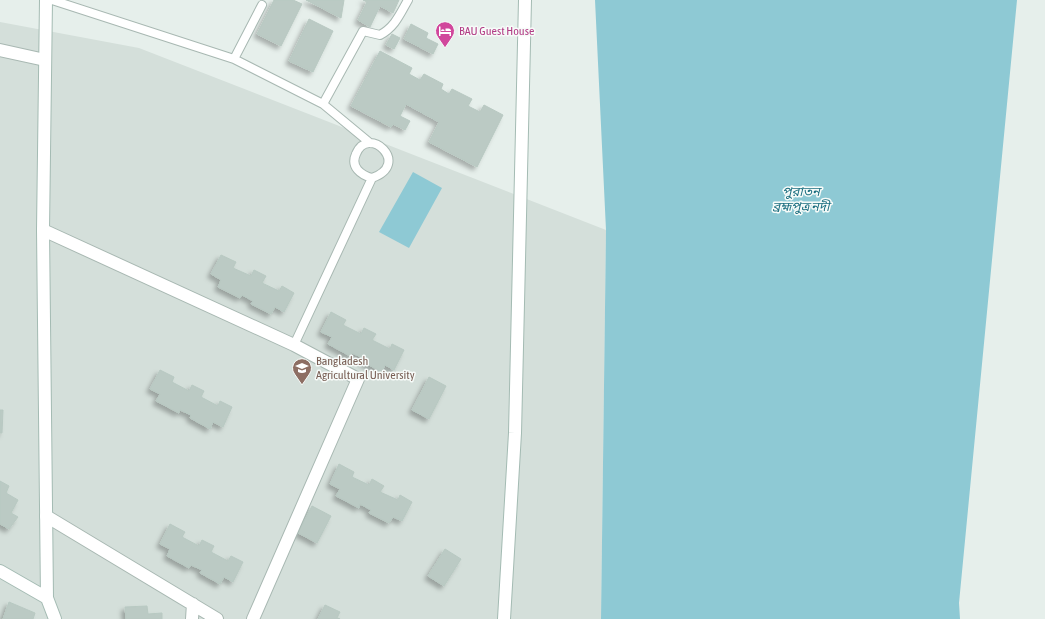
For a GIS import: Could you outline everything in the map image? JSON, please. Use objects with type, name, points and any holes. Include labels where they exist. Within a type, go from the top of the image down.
[{"type":"street","points":[[46,0],[43,230],[46,516],[48,598],[56,619]]},
{"type":"street","points":[[504,619],[516,433],[525,0]]},
{"type":"street","points":[[0,50],[45,60]]},
{"type":"street","points":[[43,230],[294,345],[358,379],[253,619]]},
{"type":"street","points":[[46,516],[217,619]]},
{"type":"street","points":[[0,571],[48,598]]},
{"type":"street","points":[[192,619],[193,604]]},
{"type":"lane","points":[[52,0],[234,59],[323,104],[370,143]]},
{"type":"lane","points":[[323,104],[363,30],[380,35],[388,31],[396,22],[408,0]]},
{"type":"lane","points":[[234,59],[262,5]]},
{"type":"lane","points":[[370,143],[378,144],[384,148],[388,155],[388,163],[385,170],[380,175],[372,178],[358,172],[354,157],[357,150],[363,145],[370,143]]},
{"type":"lane","points":[[294,345],[372,178]]},
{"type":"shaded area","name":"Bangladesh Agricultural University","points":[[0,22],[139,48],[606,230],[601,619],[0,619]]},
{"type":"water","name":"পুরাতন ব্রহ্মপুত্র নদী","points":[[595,0],[1017,0],[959,603],[960,619],[601,619],[606,230]]},
{"type":"water","points":[[413,172],[442,188],[409,248],[379,232]]},
{"type":"building","points":[[274,0],[293,0],[302,4],[281,46],[257,34]]},
{"type":"building","points":[[306,0],[344,0],[341,18]]},
{"type":"building","points":[[363,0],[399,0],[393,13],[380,6],[370,27],[358,20],[367,2]]},
{"type":"building","points":[[309,19],[333,31],[313,72],[289,61]]},
{"type":"building","points":[[411,24],[428,33],[426,38],[438,44],[433,54],[404,39]]},
{"type":"building","points":[[392,34],[400,38],[394,49],[386,45]]},
{"type":"building","points":[[380,51],[412,68],[409,74],[420,80],[424,74],[443,84],[441,89],[449,94],[452,89],[472,99],[468,106],[480,112],[484,105],[503,115],[477,167],[429,142],[439,122],[406,104],[400,116],[410,121],[405,130],[393,124],[391,127],[351,106]]},
{"type":"building","points":[[221,255],[236,262],[233,268],[251,276],[254,270],[266,276],[262,283],[279,291],[282,286],[294,293],[284,312],[275,307],[271,314],[251,304],[253,301],[242,295],[240,298],[218,287],[221,280],[211,274]]},
{"type":"building","points":[[331,312],[346,320],[343,325],[361,334],[364,328],[376,334],[372,340],[390,349],[392,344],[404,350],[394,370],[385,365],[382,372],[361,361],[363,358],[352,353],[350,356],[328,344],[332,337],[321,332]]},
{"type":"building","points":[[160,370],[174,377],[172,382],[189,391],[192,385],[204,391],[201,397],[218,406],[220,401],[232,407],[223,427],[213,422],[210,429],[190,418],[191,415],[180,410],[179,413],[156,401],[160,394],[150,389]]},
{"type":"building","points":[[429,377],[446,386],[429,419],[412,410]]},
{"type":"building","points":[[0,410],[3,410],[2,433],[0,433]]},
{"type":"building","points":[[339,464],[354,472],[352,477],[369,485],[372,479],[384,486],[380,492],[398,500],[400,495],[412,502],[402,521],[393,517],[389,523],[369,513],[371,510],[360,504],[359,508],[336,496],[340,489],[330,484]]},
{"type":"building","points":[[0,481],[9,486],[6,493],[18,500],[11,513],[18,517],[9,529],[0,524]]},
{"type":"building","points":[[312,506],[331,516],[317,543],[298,533]]},
{"type":"building","points":[[170,524],[185,532],[182,537],[199,546],[202,540],[214,546],[211,552],[228,561],[231,556],[243,562],[233,582],[224,577],[220,584],[200,573],[202,570],[191,565],[189,568],[167,556],[170,549],[160,544]]},
{"type":"building","points":[[445,549],[461,559],[444,586],[428,576]]},
{"type":"building","points":[[9,602],[35,613],[33,619],[3,619]]},
{"type":"building","points":[[325,605],[340,612],[337,618],[340,619],[318,619]]},
{"type":"building","points":[[147,606],[148,614],[162,613],[162,619],[126,619],[125,607]]},
{"type":"place","name":"BAU Guest House","points":[[445,48]]},
{"type":"place","name":"Bangladesh Agricultural University","points":[[302,385]]}]
